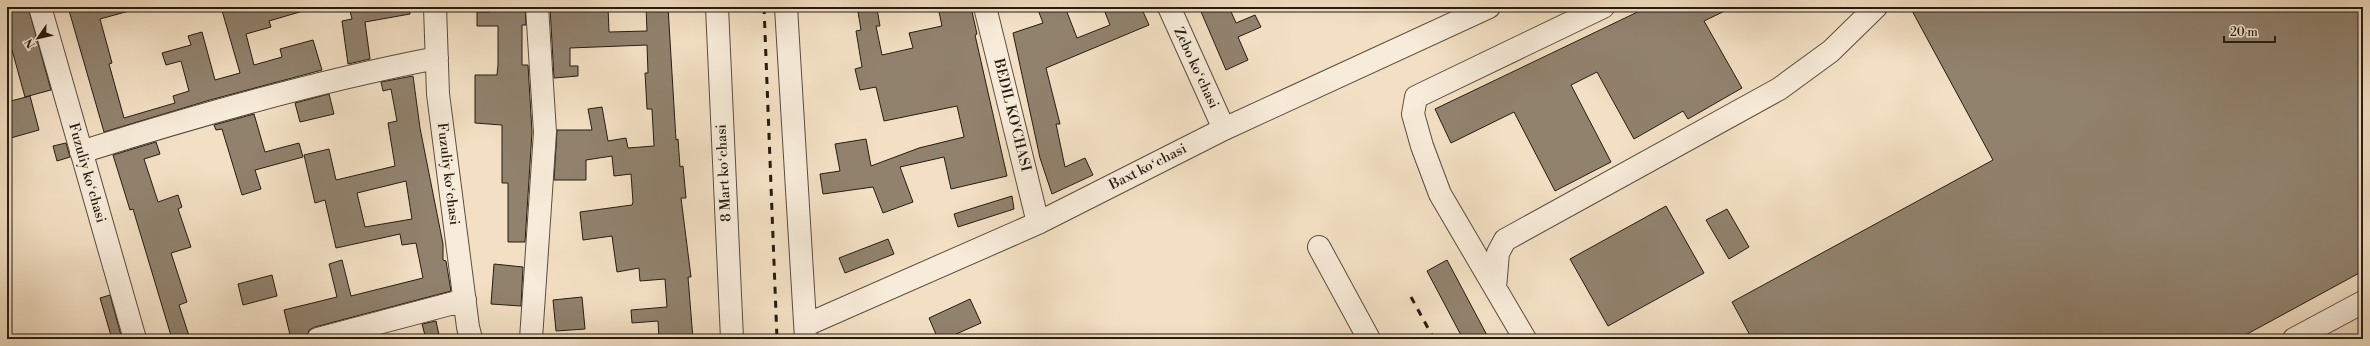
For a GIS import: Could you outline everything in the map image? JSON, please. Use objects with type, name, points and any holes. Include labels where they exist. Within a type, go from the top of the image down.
[{"type":"street","name":"Fuzuliy koʻchasi","points":[[40,7],[135,339]]},
{"type":"street","name":"Fuzuliy koʻchasi","points":[[435,7],[438,94],[471,339]]},
{"type":"street","points":[[531,339],[544,132],[537,7]]},
{"type":"street","name":"8 Mart koʻchasi","points":[[717,7],[732,339]]},
{"type":"street","points":[[786,7],[806,332]]},
{"type":"street","name":"BEDIL KO'CHASI","points":[[985,7],[1038,223]]},
{"type":"street","name":"Zebo koʻchasi","points":[[1169,7],[1224,129]]},
{"type":"street","name":"Baxt koʻchasi","points":[[806,332],[1038,223],[1224,129],[1489,7]]},
{"type":"street","points":[[1525,339],[1440,194],[1422,146],[1413,114],[1416,97],[1603,7]]},
{"type":"street","points":[[1495,288],[1498,253],[1505,240],[1779,89],[1831,51],[1876,7]]},
{"type":"street","points":[[81,152],[304,88],[367,72],[437,58]]},
{"type":"street","points":[[1319,247],[1369,339]]},
{"type":"street","points":[[318,339],[465,300]]},
{"type":"street","points":[[2294,339],[2363,302]]},
{"type":"building","points":[[7,7],[28,7],[51,90],[25,97],[7,32]]},
{"type":"building","points":[[68,7],[128,7],[129,11],[100,19],[112,63],[109,64],[124,118],[175,103],[173,96],[189,91],[181,61],[166,65],[162,53],[191,45],[188,36],[202,32],[215,80],[240,73],[221,7],[303,7],[303,11],[269,21],[271,27],[246,34],[254,65],[282,57],[280,49],[313,40],[322,70],[210,100],[104,132]]},
{"type":"building","points":[[349,7],[409,7],[410,14],[365,22],[370,59],[348,64],[342,21],[352,19]]},
{"type":"building","points":[[490,7],[525,7],[526,25],[522,25],[522,65],[528,65],[532,132],[525,242],[508,242],[508,183],[502,183],[502,125],[475,123],[475,75],[497,75],[498,26],[477,26],[477,12],[490,12]]},
{"type":"building","points":[[550,7],[608,7],[609,32],[647,31],[646,7],[668,7],[676,140],[678,139],[680,167],[683,166],[686,198],[681,198],[691,277],[688,277],[693,339],[659,339],[658,321],[632,323],[631,310],[667,307],[665,279],[640,281],[639,268],[617,272],[612,236],[583,240],[580,212],[632,205],[631,174],[614,176],[612,156],[586,160],[586,180],[554,180],[557,130],[592,130],[588,109],[602,107],[608,141],[626,138],[628,148],[654,146],[652,109],[647,109],[645,73],[648,73],[647,45],[570,48],[570,66],[578,66],[578,76],[554,78]]},
{"type":"building","points":[[938,7],[971,7],[977,34],[975,35],[1007,176],[951,189],[944,157],[900,167],[913,202],[883,213],[873,187],[823,194],[820,174],[840,171],[835,144],[866,139],[871,166],[919,148],[964,137],[957,106],[884,121],[876,87],[860,90],[855,69],[862,67],[856,31],[861,30],[858,12],[877,9],[880,26],[876,26],[882,55],[913,48],[909,33],[942,26]]},
{"type":"building","points":[[1037,7],[1065,7],[1077,38],[1110,25],[1103,7],[1141,7],[1149,25],[1046,68],[1060,124],[1056,124],[1065,167],[1085,158],[1093,175],[1052,194],[1040,158],[1013,33],[1043,23]]},
{"type":"building","points":[[1199,7],[1229,7],[1236,23],[1255,15],[1261,27],[1238,37],[1248,60],[1226,70]]},
{"type":"building","points":[[1648,7],[1733,7],[1704,21],[1742,88],[1688,119],[1683,111],[1634,139],[1597,72],[1571,85],[1611,162],[1555,191],[1514,112],[1451,143],[1435,109]]},
{"type":"building","points":[[1910,7],[2363,7],[2363,271],[2238,339],[1752,339],[1732,302],[1993,160]]},
{"type":"building","points":[[413,76],[420,128],[443,244],[443,260],[446,261],[451,291],[315,327],[309,330],[306,339],[291,339],[284,310],[337,297],[329,264],[342,260],[351,296],[423,278],[416,243],[402,245],[400,234],[336,248],[325,200],[315,203],[304,155],[329,149],[336,180],[395,166],[388,123],[397,121],[391,89],[383,91],[381,82]],"holes":[[[406,181],[412,219],[365,227],[357,193]]]},
{"type":"building","points":[[329,94],[334,114],[300,122],[295,103]]},
{"type":"building","points":[[30,96],[39,130],[7,139],[7,102]]},
{"type":"building","points":[[254,114],[265,152],[299,143],[303,157],[255,170],[261,189],[242,195],[222,129],[216,130],[214,125]]},
{"type":"building","points":[[156,142],[160,154],[144,159],[158,202],[178,195],[182,207],[178,209],[191,247],[171,253],[187,302],[179,305],[190,339],[172,339],[133,209],[130,210],[113,155]]},
{"type":"building","points":[[66,143],[70,157],[57,161],[53,146]]},
{"type":"building","points":[[1012,196],[1014,209],[958,227],[954,214]]},
{"type":"building","points":[[1666,206],[1704,273],[1608,326],[1570,259]]},
{"type":"building","points":[[1727,209],[1749,247],[1729,259],[1706,220]]},
{"type":"building","points":[[888,239],[894,254],[845,273],[839,258]]},
{"type":"building","points":[[1447,260],[1489,339],[1463,339],[1427,271]]},
{"type":"building","points":[[494,264],[523,267],[521,306],[491,304]]},
{"type":"building","points":[[272,275],[277,296],[243,305],[238,284]]},
{"type":"building","points":[[110,295],[122,339],[112,339],[100,298]]},
{"type":"building","points":[[582,297],[585,329],[556,331],[553,300]]},
{"type":"building","points":[[970,299],[981,323],[945,339],[938,339],[929,318]]},
{"type":"building","points":[[436,321],[439,335],[426,339],[422,324]]},
{"type":"railway","points":[[764,7],[777,339]]},
{"type":"railway","points":[[1411,297],[1434,339]]}]
